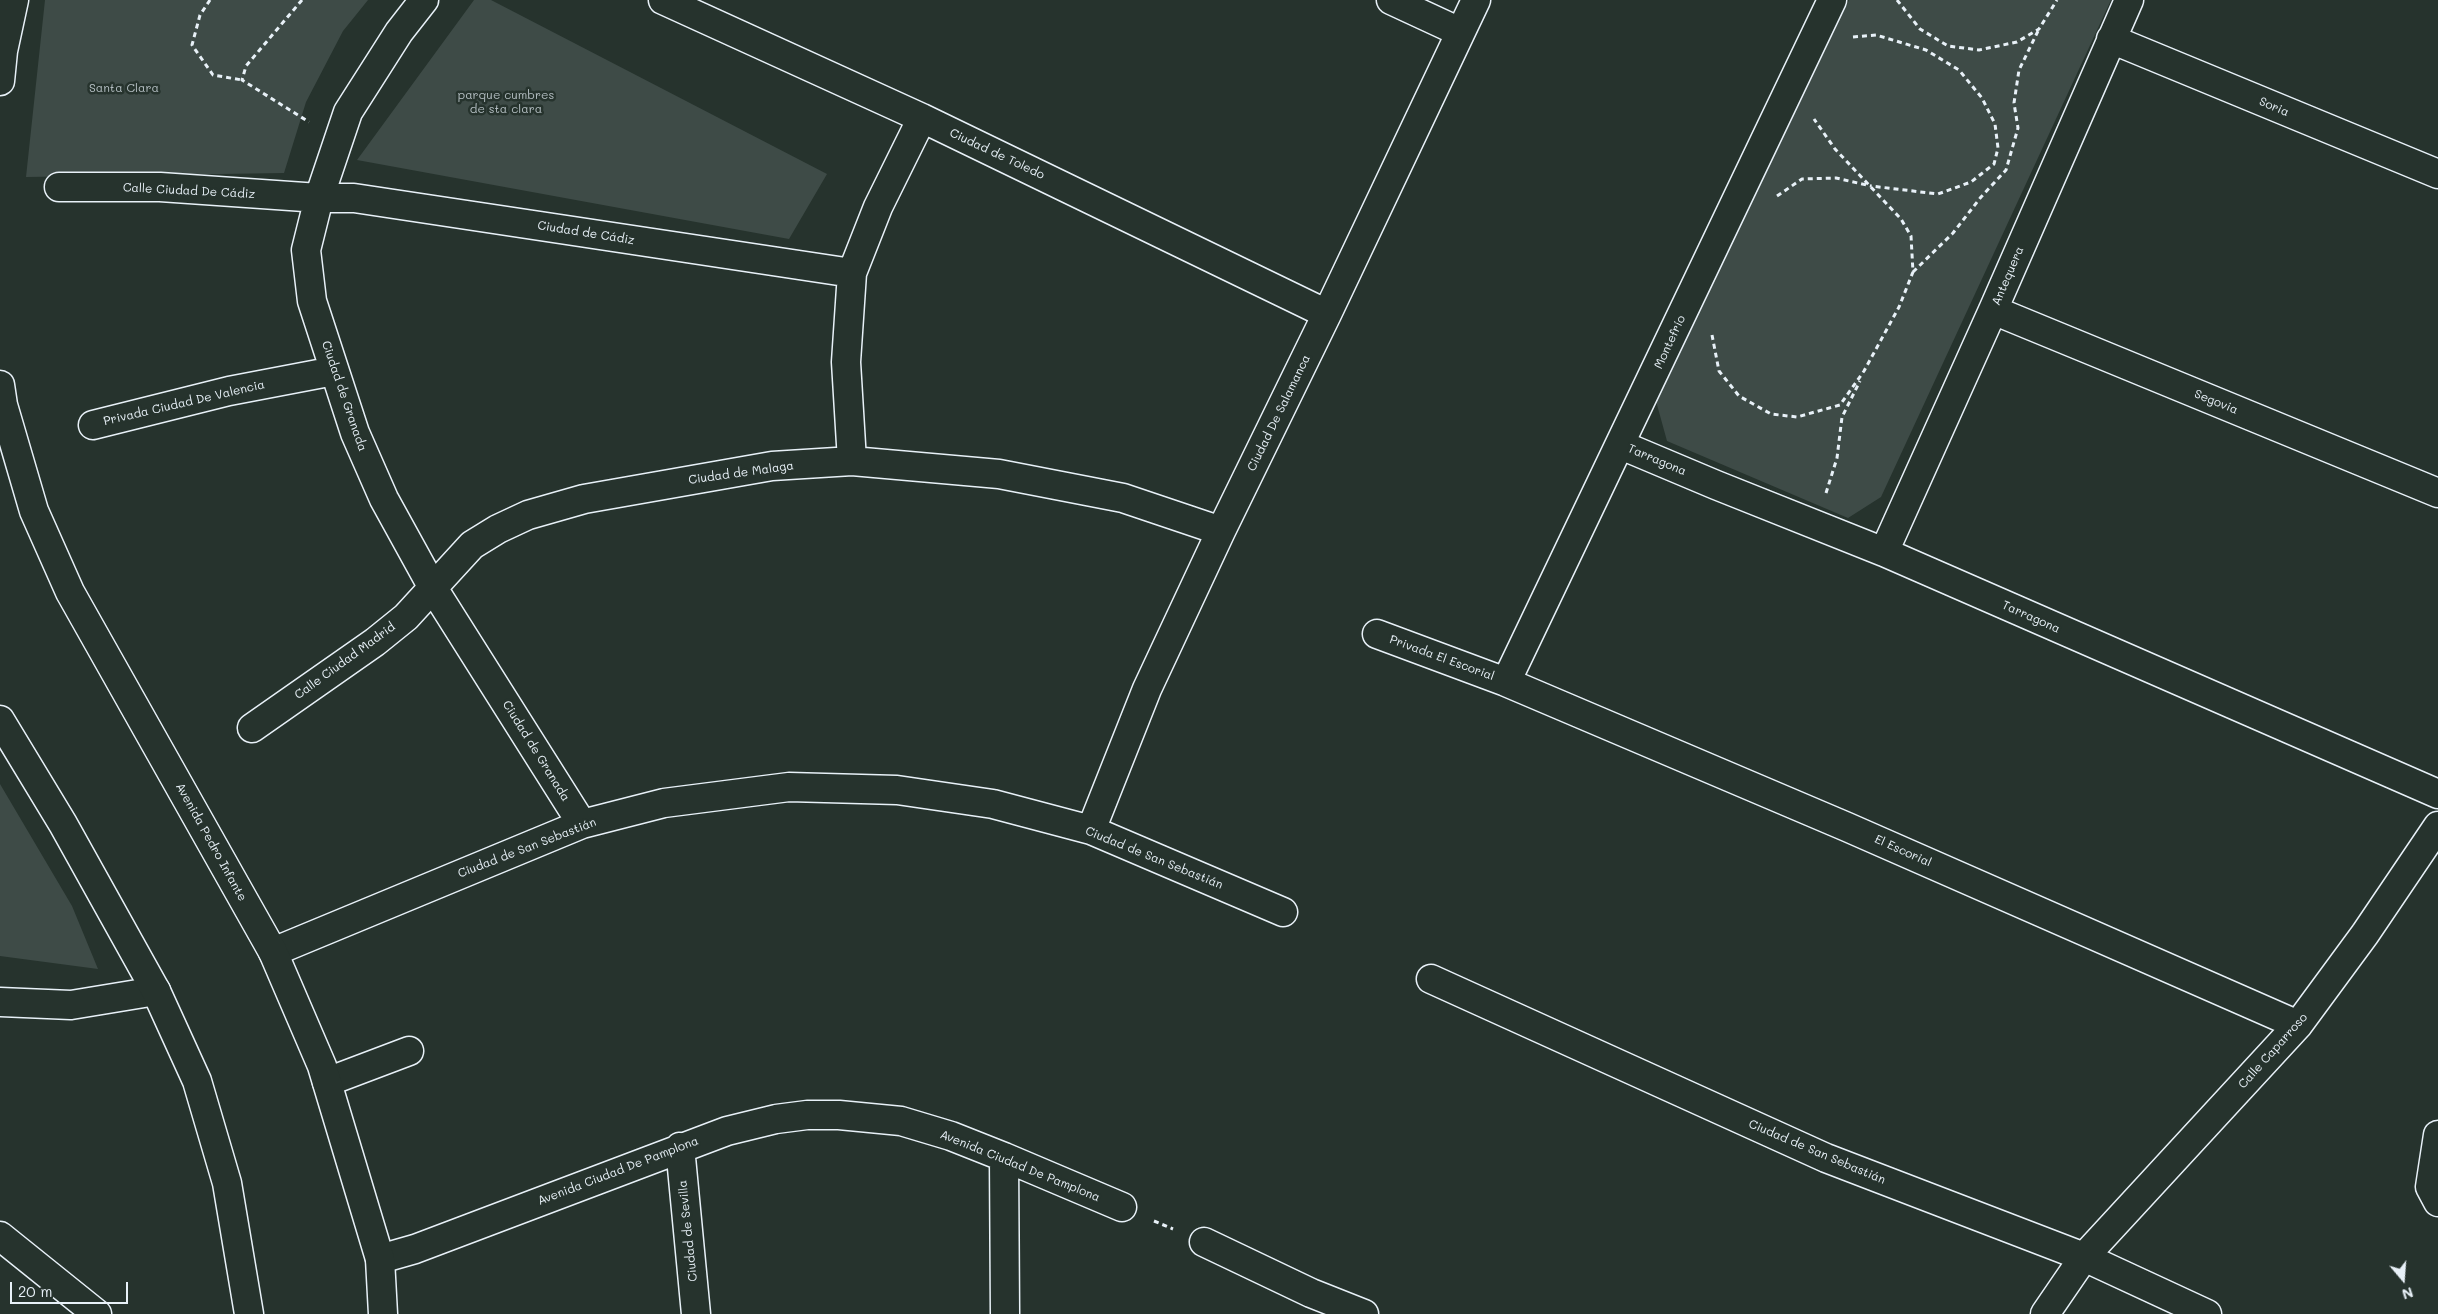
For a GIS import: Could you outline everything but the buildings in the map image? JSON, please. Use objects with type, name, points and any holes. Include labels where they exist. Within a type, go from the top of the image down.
[{"type":"street","points":[[0,80],[3,51],[14,0]]},
{"type":"street","name":"Ciudad de Granada","points":[[424,0],[398,32],[348,112],[319,198],[306,250],[312,301],[355,434],[384,499],[433,588],[582,824]]},
{"type":"street","name":"Ciudad de Toledo","points":[[663,0],[922,118],[1327,314]]},
{"type":"street","points":[[1391,0],[1460,32]]},
{"type":"street","name":"Ciudad De Salamanca","points":[[1091,830],[1147,689],[1476,0]]},
{"type":"street","name":"Montefrío","points":[[1506,682],[1621,445],[1832,0]]},
{"type":"street","name":"Antequera","points":[[1884,552],[1994,310],[2129,0]]},
{"type":"street","name":"Soria","points":[[2111,39],[2438,174]]},
{"type":"street","points":[[852,461],[846,362],[852,273],[878,207],[922,118]]},
{"type":"street","name":"Calle Ciudad De Cádiz","points":[[59,187],[160,187],[319,198]]},
{"type":"street","name":"Ciudad de Cádiz","points":[[319,198],[363,199],[852,273]]},
{"type":"street","name":"Segovia","points":[[1994,310],[2438,493]]},
{"type":"street","name":"Privada Ciudad De Valencia","points":[[93,425],[228,391],[334,371]]},
{"type":"street","name":"Avenida Pedro Infante","points":[[0,385],[3,405],[34,511],[70,592],[273,952],[327,1082],[380,1259],[383,1314]]},
{"type":"street","name":"Tarragona","points":[[1621,445],[1716,486],[1884,552],[2438,794]]},
{"type":"street","name":"Ciudad de Malaga","points":[[433,588],[472,545],[498,529],[528,515],[584,500],[772,466],[852,461],[998,474],[1123,498],[1221,531]]},
{"type":"street","name":"Calle Ciudad Madrid","points":[[252,728],[375,642],[406,617],[433,588]]},
{"type":"street","name":"Privada El Escorial","points":[[1377,634],[1506,682]]},
{"type":"street","name":"El Escorial","points":[[1506,682],[1838,823],[2298,1025]]},
{"type":"street","points":[[0,720],[63,824],[156,992],[197,1081],[227,1182],[249,1314]]},
{"type":"street","name":"Ciudad de San Sebastián","points":[[273,952],[582,824],[664,803],[789,787],[897,790],[993,804],[1091,830],[1283,912]]},
{"type":"street","name":"Calle Caparroso","points":[[2044,1314],[2084,1257],[2298,1025],[2365,934],[2438,826]]},
{"type":"street","name":"Ciudad de San Sebastián","points":[[1431,980],[1826,1158],[2084,1257],[2207,1314]]},
{"type":"street","points":[[0,1002],[71,1005],[156,992]]},
{"type":"street","points":[[327,1082],[409,1051]]},
{"type":"street","name":"Avenida Ciudad De Pamplona","points":[[380,1259],[415,1249],[680,1147],[727,1131],[776,1119],[806,1115],[839,1115],[901,1121],[950,1136],[1004,1157],[1122,1207]]},
{"type":"street","points":[[2438,1135],[2430,1187],[2438,1202]]},
{"type":"street","name":"Ciudad de Sevilla","points":[[680,1147],[696,1314]]},
{"type":"street","points":[[1004,1157],[1005,1314]]},
{"type":"street","points":[[0,1236],[97,1314]]},
{"type":"street","points":[[1204,1242],[1311,1304],[1364,1314]]},
{"type":"path","points":[[210,0],[200,16],[192,45],[213,75],[242,80],[338,140]]},
{"type":"path","points":[[242,80],[246,66],[302,0]]},
{"type":"path","points":[[1897,0],[1920,29],[1948,46],[1979,50],[2018,42],[2039,29]]},
{"type":"path","points":[[1833,532],[1826,494],[1836,458],[1842,417],[1864,371],[1899,307],[1913,272],[1952,233],[2006,170],[2018,128],[2014,103],[2019,70],[2039,29],[2057,0]]},
{"type":"path","points":[[1772,200],[1802,179],[1836,178],[1871,186],[1938,194],[1972,182],[1994,164],[1998,148],[1995,124],[1982,98],[1959,70],[1926,50],[1876,34],[1850,37]]},
{"type":"path","points":[[1812,113],[1815,122],[1836,149],[1901,219],[1911,236],[1913,272]]},
{"type":"path","points":[[1714,327],[1712,336],[1719,371],[1739,396],[1771,414],[1797,417],[1840,405],[1864,371]]},
{"type":"path","points":[[1122,1207],[1204,1242]]},
{"type":"green space","name":"Santa Clara","points":[[45,0],[368,0],[343,31],[306,102],[284,173],[26,177]]},
{"type":"green space","name":"parque cumbres de sta clara","points":[[474,0],[491,0],[827,174],[789,239],[357,160]]},
{"type":"green space","points":[[1849,0],[2111,0],[1881,497],[1848,518],[1667,441],[1656,401]]},
{"type":"green space","points":[[0,784],[72,906],[98,969],[0,956]]}]
